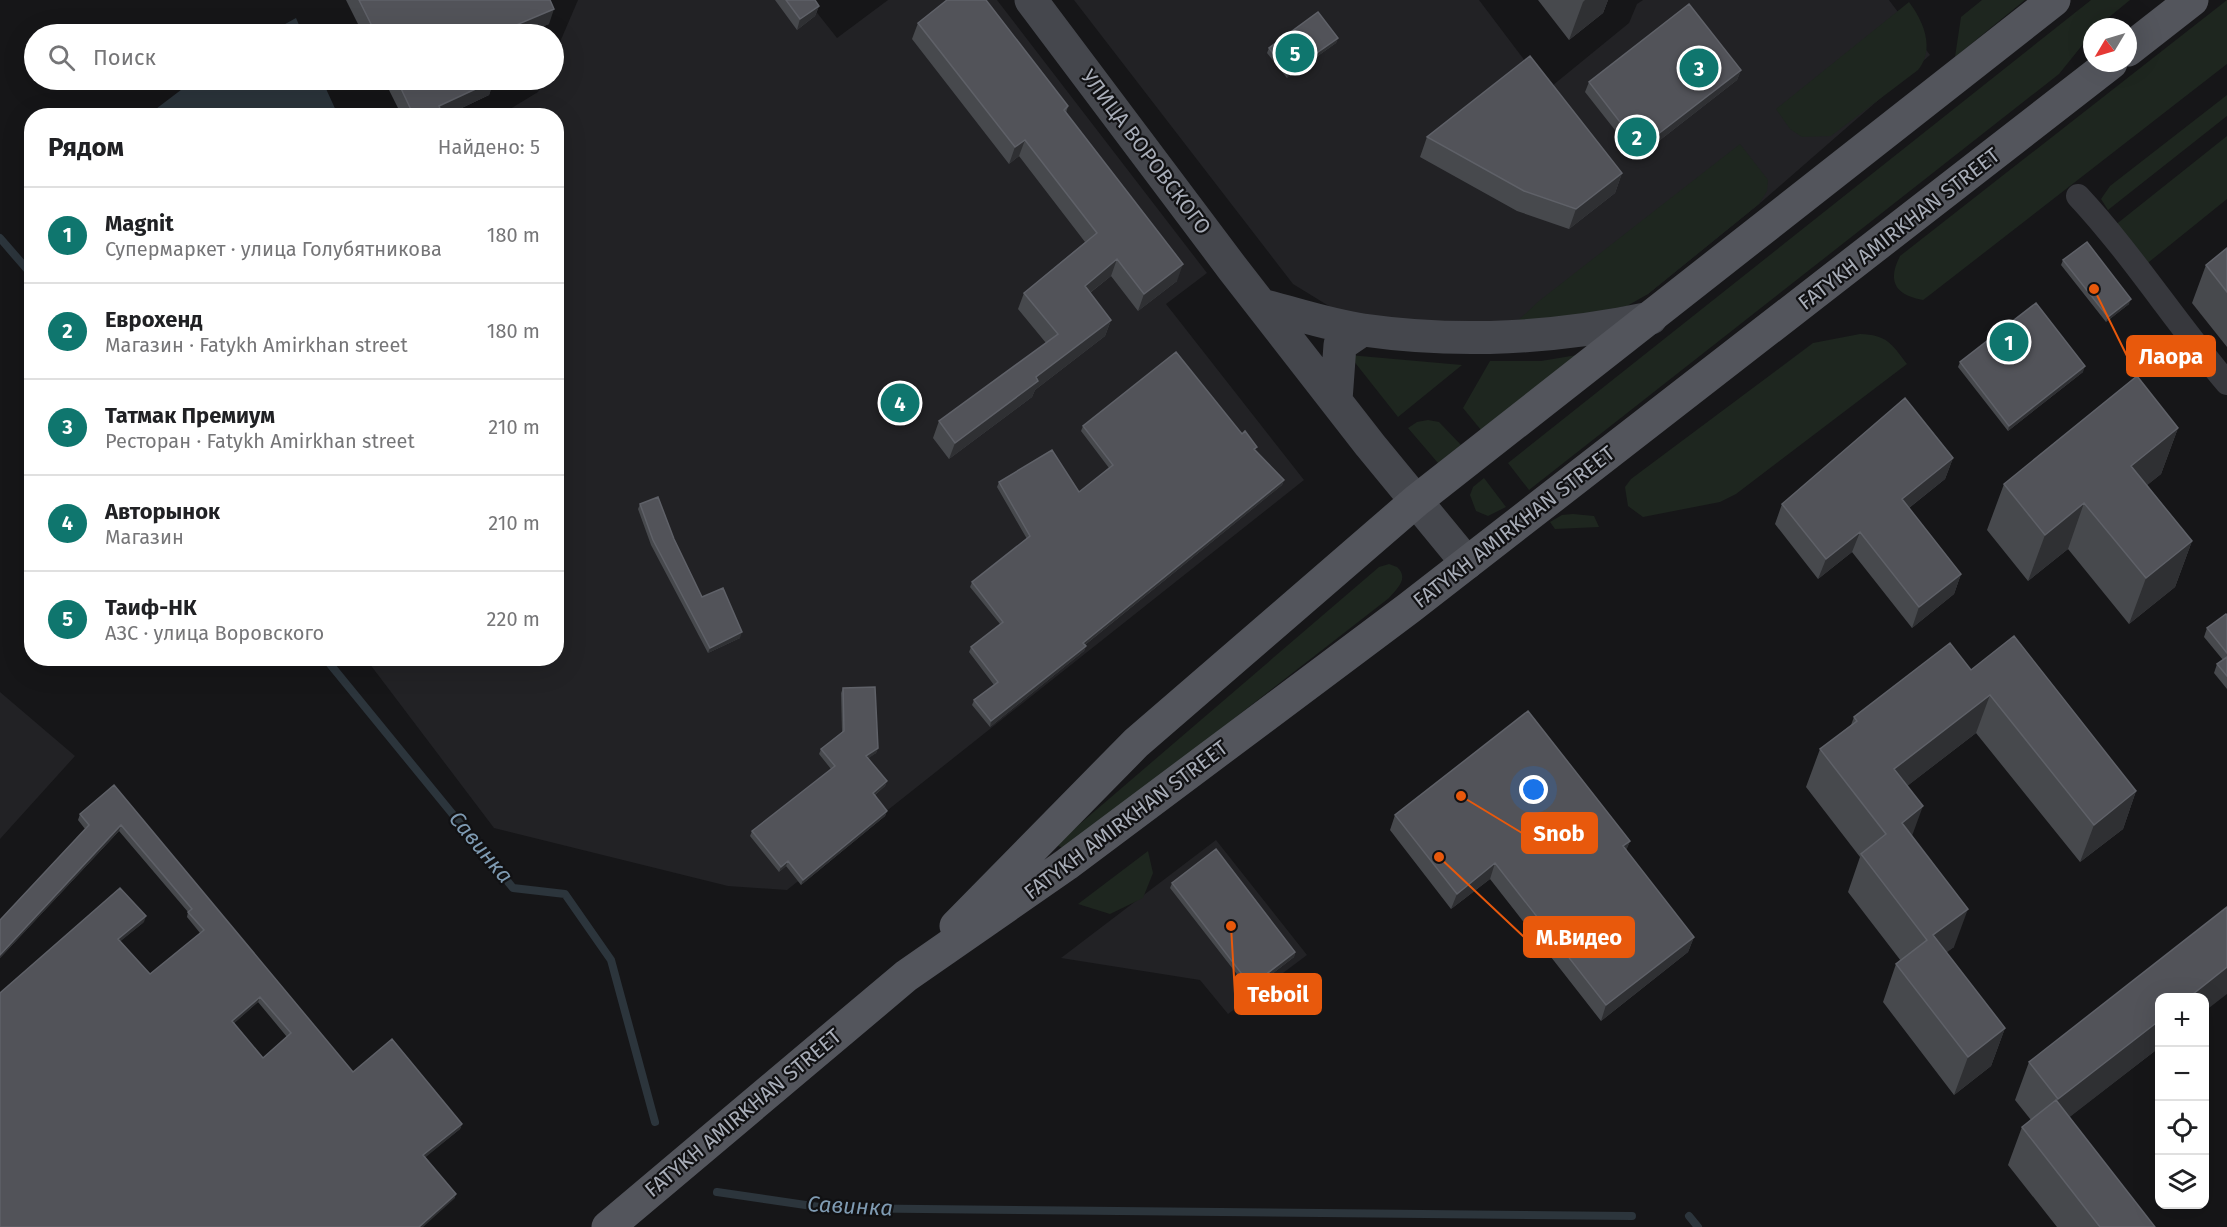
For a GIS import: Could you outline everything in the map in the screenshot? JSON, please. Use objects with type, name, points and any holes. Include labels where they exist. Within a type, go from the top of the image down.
[{"type":"main road","name":"FATYKH AMIRKHAN STREET","points":[[608,1227],[906,976],[1137,743],[1416,501],[2054,0]]},
{"type":"main road","points":[[2137,43],[2192,0]]},
{"type":"main road","name":"FATYKH AMIRKHAN STREET","points":[[906,976],[1076,858],[1467,563],[2099,72]]},
{"type":"street","name":"УЛИЦА ВОРОВСКОГО","points":[[1031,0],[1261,305],[1467,563]]},
{"type":"street","points":[[2078,196],[2104,224],[2175,319],[2227,383]]},
{"type":"street","points":[[1261,305],[1362,330],[1481,339],[1534,337],[1587,331],[1651,318]]},
{"type":"street","points":[[1336,400],[1341,345],[1362,330]]},
{"type":"shaded area","points":[[578,0],[807,0],[837,38],[888,0],[997,0],[1207,273],[1166,304],[1304,480],[787,890],[728,886],[494,828],[371,666],[564,666],[564,108],[512,108],[539,90],[564,90],[564,33]]},
{"type":"shaded area","points":[[1074,0],[1479,0],[1547,90],[1629,23],[1637,4],[1643,0],[1889,0],[1930,55],[1759,204],[1648,294],[1579,324],[1431,323],[1337,311],[1293,284]]},
{"type":"shaded area","points":[[1982,0],[2025,0],[1955,57],[1961,17]]},
{"type":"shaded area","points":[[2091,0],[2130,0],[2108,18],[2083,18],[2083,44],[2059,74],[1529,490],[1508,463]]},
{"type":"shaded area","points":[[2227,0],[2227,64],[1923,300],[1906,295],[1896,286],[1894,273],[1900,256]]},
{"type":"shaded area","points":[[1909,2],[1926,36],[1926,53],[1918,70],[1831,136],[1802,137],[1790,129],[1776,109]]},
{"type":"shaded area","points":[[296,18],[299,24],[285,24]]},
{"type":"shaded area","points":[[181,90],[327,90],[335,108],[157,108]]},
{"type":"shaded area","points":[[2227,95],[2227,116],[2108,210],[2101,199],[2110,186]]},
{"type":"shaded area","points":[[2227,136],[2227,199],[2144,266],[2114,226]]},
{"type":"shaded area","points":[[1740,144],[1768,180],[1767,191],[1759,204],[1648,294],[1627,306],[1512,326],[1539,301]]},
{"type":"shaded area","points":[[1860,334],[1883,338],[1907,364],[1736,494],[1720,502],[1643,517],[1628,506],[1625,487],[1631,479],[1813,343]]},
{"type":"shaded area","points":[[1349,355],[1462,365],[1398,417]]},
{"type":"shaded area","points":[[1577,355],[1481,430],[1463,408],[1490,361],[1541,361]]},
{"type":"shaded area","points":[[1428,420],[1439,422],[1461,445],[1438,463],[1408,428],[1417,422]]},
{"type":"shaded area","points":[[1484,478],[1506,507],[1488,516],[1476,511],[1470,495],[1473,487]]},
{"type":"shaded area","points":[[1562,515],[1594,516],[1599,527],[1555,529],[1550,522]]},
{"type":"shaded area","points":[[1389,564],[1397,567],[1402,579],[1399,587],[1389,598],[1066,849],[1058,846],[1060,841],[1379,567]]},
{"type":"shaded area","points":[[0,692],[75,756],[0,839]]},
{"type":"shaded area","points":[[1216,840],[1307,955],[1228,1014],[1200,980],[1061,958]]},
{"type":"shaded area","points":[[1148,851],[1153,873],[1143,898],[1110,914],[1078,904]]},
{"type":"building","points":[[359,0],[550,0],[554,9],[519,24],[371,24]]},
{"type":"building","points":[[786,0],[815,0],[819,6],[800,19]]},
{"type":"building","points":[[947,0],[986,0],[1068,106],[1064,110],[1183,264],[1144,294],[1117,259],[1085,286],[1111,320],[1036,377],[1038,381],[955,443],[939,421],[1058,334],[1024,293],[1097,233],[1025,140],[1015,147],[918,23]]},
{"type":"building","points":[[1689,4],[1741,70],[1640,148],[1589,82]]},
{"type":"building","points":[[1318,12],[1338,38],[1288,73],[1269,48]]},
{"type":"building","points":[[1530,56],[1622,173],[1576,209],[1524,191],[1427,137]]},
{"type":"building","points":[[402,90],[473,90],[439,106],[440,108],[410,108]]},
{"type":"building","points":[[2087,242],[2131,299],[2108,317],[2063,260]]},
{"type":"building","points":[[2227,248],[2227,292],[2206,265]]},
{"type":"building","points":[[2036,303],[2085,366],[2009,426],[1960,362]]},
{"type":"building","points":[[1176,352],[1242,434],[1245,431],[1257,447],[1254,449],[1284,480],[1083,643],[1086,646],[991,721],[974,700],[998,682],[971,647],[1003,622],[972,582],[1030,536],[999,482],[1052,450],[1079,492],[1113,465],[1083,426]]},
{"type":"building","points":[[2137,376],[2178,428],[2131,466],[2192,541],[2146,578],[2084,503],[2045,535],[2004,484]]},
{"type":"building","points":[[1905,398],[1953,458],[1902,499],[1961,574],[1919,607],[1860,532],[1826,559],[1782,504]]},
{"type":"building","points":[[658,497],[674,539],[702,597],[723,588],[742,632],[710,648],[653,540],[640,504]]},
{"type":"building","points":[[2227,615],[2227,653],[2207,628]]},
{"type":"building","points":[[2014,636],[2136,791],[2094,825],[1990,695],[1894,769],[1923,806],[1902,823],[1968,909],[1933,935],[2005,1028],[1968,1057],[1896,964],[1927,940],[1861,854],[1886,834],[1820,749],[1857,721],[1854,717],[1950,643],[1971,670]]},
{"type":"building","points":[[2227,657],[2227,676],[2217,664]]},
{"type":"building","points":[[875,687],[878,748],[866,756],[887,781],[873,793],[887,811],[803,880],[788,861],[781,867],[752,831],[835,766],[821,749],[844,731],[843,688]]},
{"type":"building","points":[[1528,711],[1630,841],[1623,846],[1694,937],[1606,1005],[1495,863],[1457,894],[1395,815]]},
{"type":"building","points":[[114,785],[353,1072],[392,1039],[462,1124],[423,1155],[456,1194],[419,1227],[0,1227],[0,993],[120,888],[146,916],[118,939],[150,974],[204,930],[188,912],[192,909],[121,825],[0,955],[0,920],[89,825],[80,814]],"holes":[[[260,997],[291,1033],[263,1058],[232,1021]]]},
{"type":"building","points":[[1216,849],[1295,952],[1251,986],[1172,883]]},
{"type":"building","points":[[2227,907],[2227,967],[2194,993],[2155,993],[2155,1024],[2058,1099],[2029,1062]]},
{"type":"building","points":[[2056,1100],[2155,1227],[2100,1227],[2022,1127]]},
{"type":"waterway","name":"Савинка","points":[[0,238],[24,266]]},
{"type":"waterway","name":"Савинка","points":[[332,666],[513,888],[565,894],[611,960],[655,1122]]},
{"type":"waterway","name":"Савинка","points":[[717,1192],[826,1208],[1632,1216]]},
{"type":"waterway","name":"Савинка","points":[[1689,1216],[1698,1227]]},
{"type":"place","name":"Таиф-НК","points":[[1295,53]]},
{"type":"place","name":"Татмак Премиум","points":[[1699,68]]},
{"type":"place","name":"Еврохенд","points":[[1637,137]]},
{"type":"place","name":"Лаора","points":[[2094,289]]},
{"type":"place","name":"Magnit","points":[[2009,342]]},
{"type":"place","name":"Авторынок","points":[[900,403]]},
{"type":"place","name":"Snob","points":[[1461,796]]},
{"type":"place","name":"М.Видео","points":[[1439,857]]},
{"type":"place","name":"Teboil","points":[[1231,926]]}]
